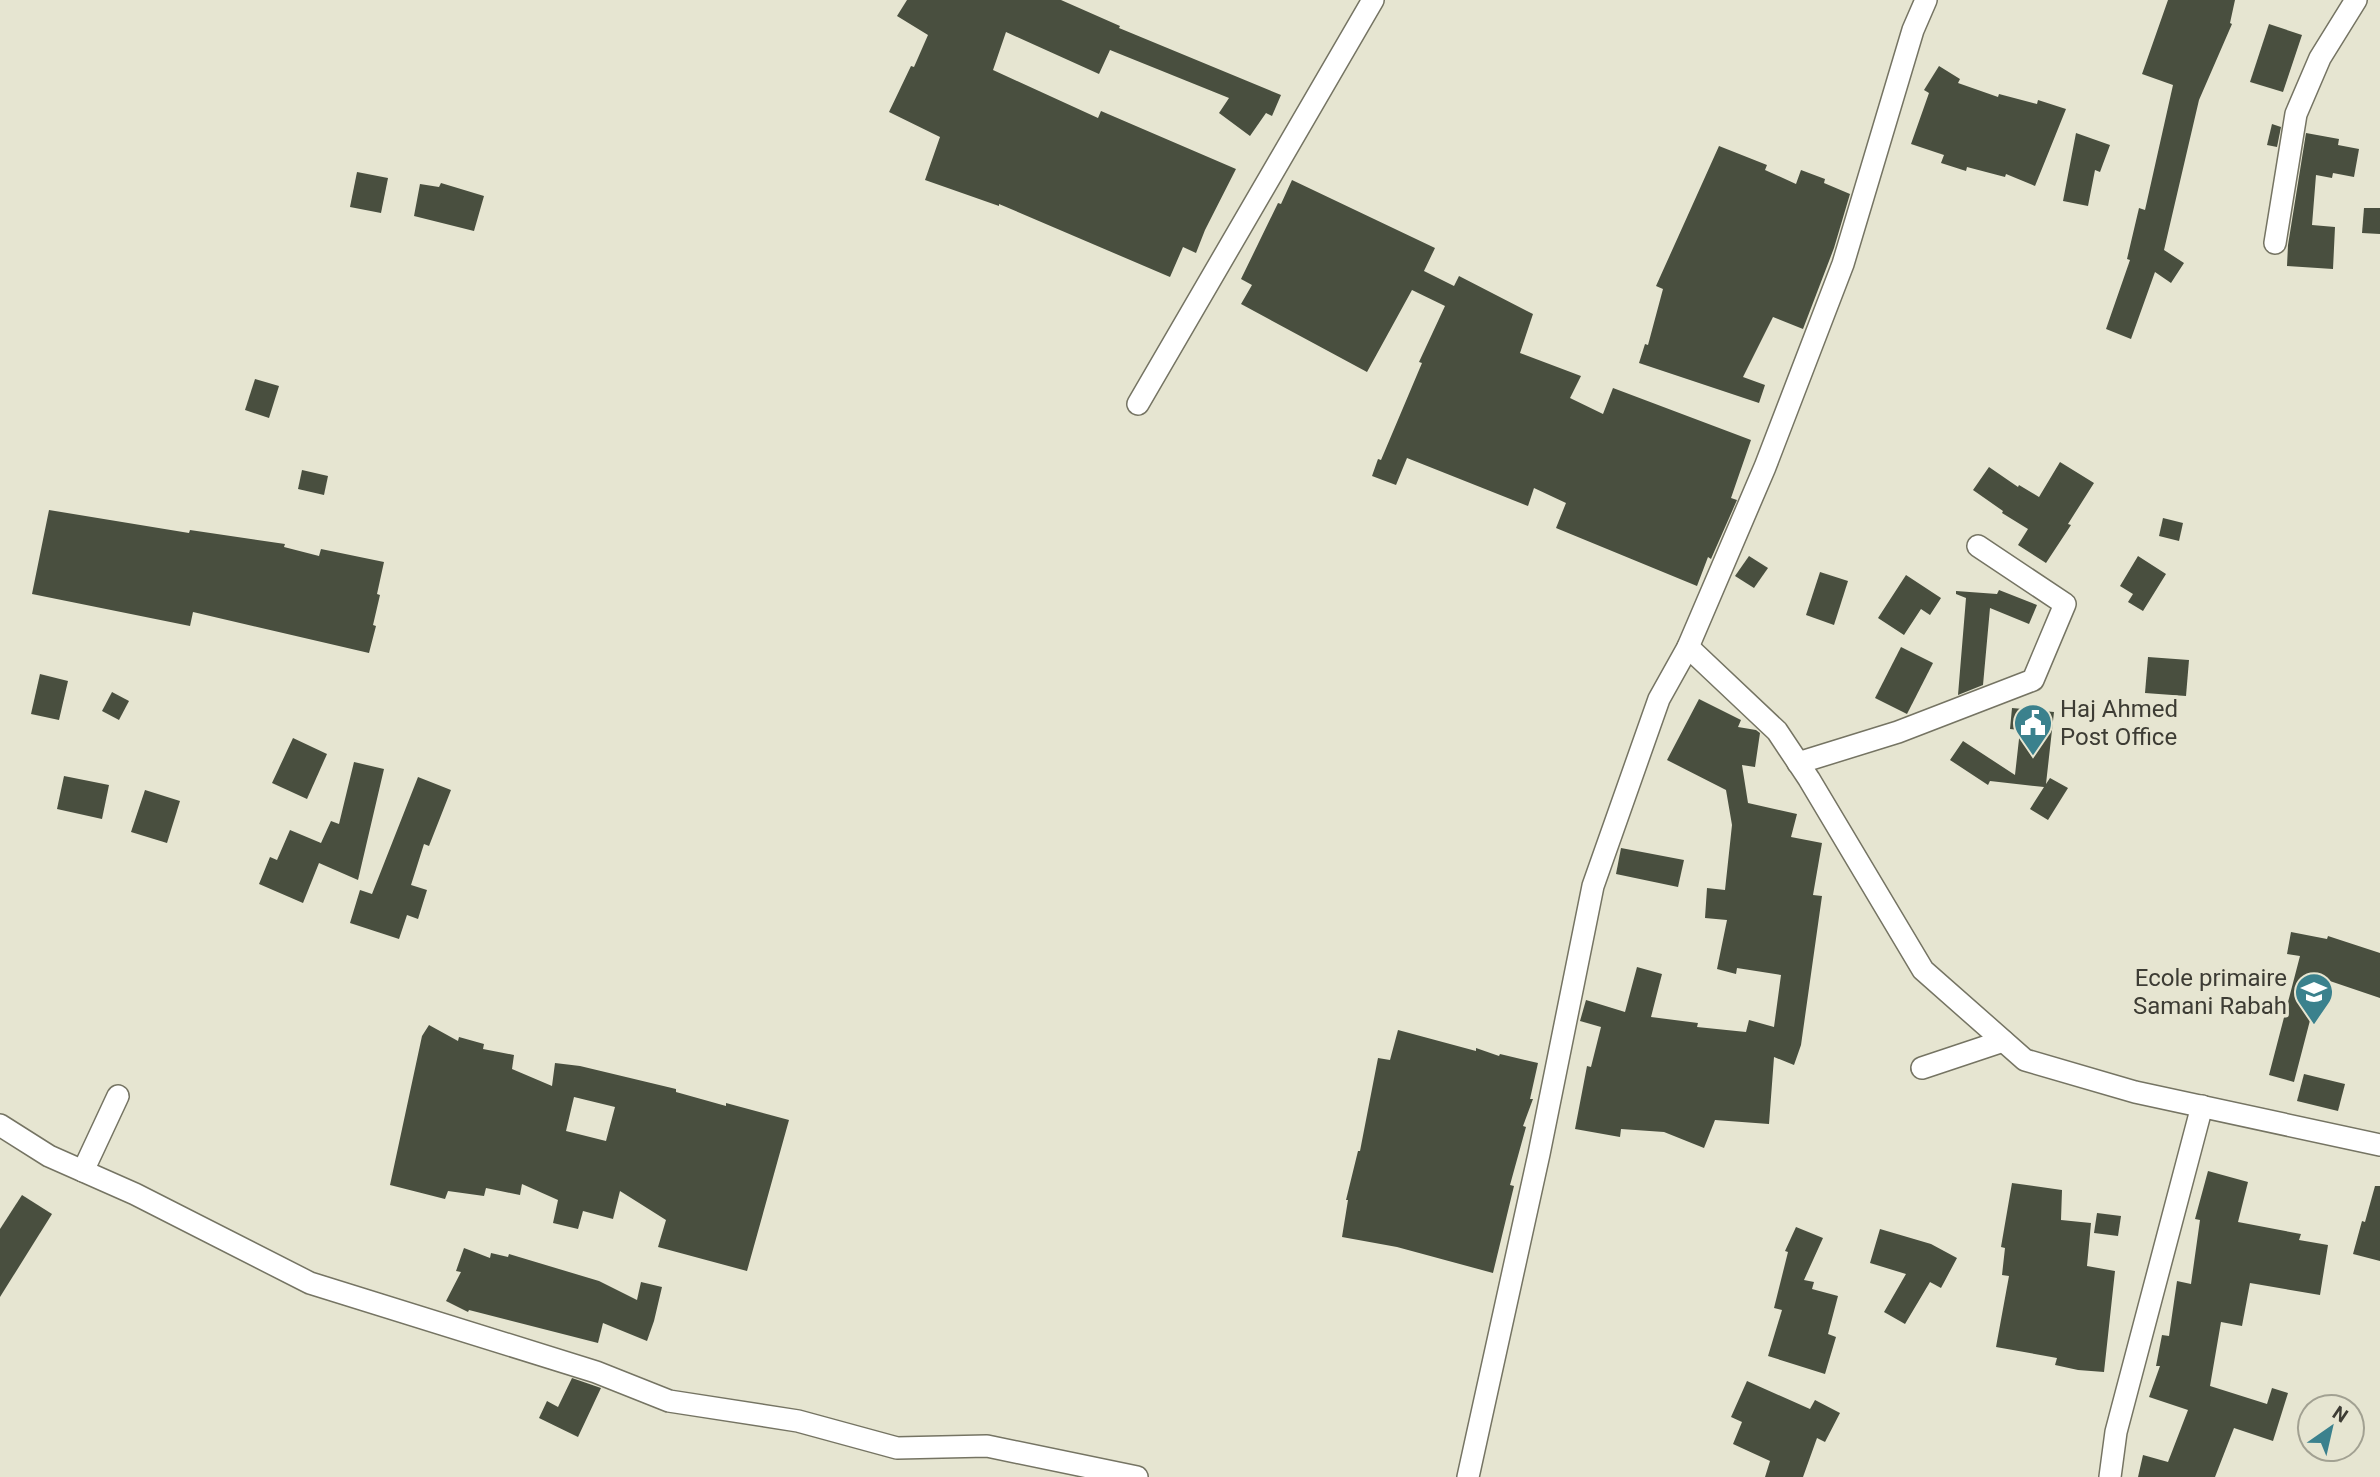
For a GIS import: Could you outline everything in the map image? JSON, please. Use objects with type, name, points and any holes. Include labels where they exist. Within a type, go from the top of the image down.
[{"type":"street","points":[[1138,404],[1373,0]]},
{"type":"street","points":[[1468,1477],[1539,1154],[1593,886],[1659,699],[1688,647],[1765,467],[1843,264],[1913,30],[1926,0]]},
{"type":"street","points":[[2275,243],[2295,114],[2320,58],[2356,0]]},
{"type":"street","points":[[1798,763],[1898,732],[2033,680],[2065,604],[1978,545]]},
{"type":"street","points":[[1688,647],[1777,731],[1923,970],[2025,1060],[2135,1092],[2380,1145]]},
{"type":"street","points":[[1922,1068],[2003,1041]]},
{"type":"street","points":[[83,1171],[118,1096]]},
{"type":"street","points":[[2110,1477],[2116,1432],[2202,1106]]},
{"type":"street","points":[[0,1125],[49,1156],[135,1194],[310,1283],[596,1372],[668,1401],[798,1421],[897,1448],[987,1446],[1136,1477]]},
{"type":"building","points":[[907,0],[1061,0],[1120,26],[1119,28],[1281,95],[1272,116],[1266,113],[1250,136],[1219,113],[1229,98],[1110,50],[1099,74],[1006,32],[993,70],[1098,118],[1101,111],[1236,169],[1196,253],[1183,247],[1170,277],[999,204],[925,180],[940,137],[889,112],[928,35],[897,16]]},
{"type":"building","points":[[2168,0],[2235,0],[2230,23],[2232,24],[2199,100],[2164,250],[2184,263],[2171,283],[2155,272],[2131,339],[2106,329],[2130,260],[2127,259],[2139,208],[2145,210],[2173,85],[2142,74]]},
{"type":"building","points":[[2269,24],[2302,35],[2283,92],[2250,82]]},
{"type":"building","points":[[1939,66],[1960,79],[1958,83],[1998,97],[1999,94],[2037,104],[2038,100],[2066,109],[2035,186],[2006,174],[2005,177],[1967,167],[1966,171],[1941,163],[1944,155],[1911,144],[1929,93],[1924,90]]},
{"type":"building","points":[[2272,124],[2281,127],[2277,147],[2267,145]]},
{"type":"building","points":[[2076,133],[2110,145],[2100,172],[2095,170],[2088,206],[2063,201]]},
{"type":"building","points":[[2306,133],[2339,139],[2338,145],[2359,149],[2354,177],[2333,173],[2332,178],[2316,175],[2312,225],[2335,227],[2333,269],[2287,266]]},
{"type":"building","points":[[1719,146],[1767,165],[1765,170],[1796,184],[1801,170],[1825,179],[1824,183],[1850,194],[1834,248],[1803,329],[1773,317],[1743,377],[1765,385],[1759,403],[1639,363],[1645,344],[1648,345],[1663,289],[1656,286]]},
{"type":"building","points":[[357,172],[388,178],[381,213],[350,207]]},
{"type":"building","points":[[1292,180],[1435,248],[1424,271],[1454,286],[1459,276],[1533,314],[1520,353],[1581,376],[1570,398],[1603,414],[1613,388],[1751,440],[1731,498],[1737,500],[1711,559],[1708,557],[1697,586],[1556,528],[1566,503],[1534,488],[1528,506],[1407,458],[1396,485],[1372,476],[1445,306],[1412,290],[1367,372],[1241,304],[1252,285],[1241,279]]},
{"type":"building","points":[[441,183],[484,196],[474,231],[414,216],[420,184],[439,187]]},
{"type":"building","points":[[2364,208],[2380,208],[2380,234],[2362,233]]},
{"type":"building","points":[[255,379],[279,386],[269,418],[245,410]]},
{"type":"building","points":[[2060,462],[2094,483],[2046,563],[2018,545],[2028,529],[1973,490],[1989,467],[2018,487],[2019,485],[2039,497]]},
{"type":"building","points":[[302,470],[328,476],[324,495],[298,489]]},
{"type":"building","points":[[49,510],[189,533],[190,530],[285,544],[284,547],[319,556],[321,549],[384,562],[373,625],[376,626],[369,653],[193,612],[190,626],[32,594]]},
{"type":"building","points":[[2163,518],[2183,523],[2179,541],[2159,536]]},
{"type":"building","points":[[1749,556],[1768,568],[1754,588],[1735,576]]},
{"type":"building","points":[[2138,556],[2166,574],[2143,611],[2128,602],[2133,594],[2120,586]]},
{"type":"building","points":[[1820,572],[1848,581],[1834,625],[1806,615]]},
{"type":"building","points":[[1906,575],[1941,598],[1930,615],[1921,609],[1904,635],[1878,618]]},
{"type":"building","points":[[1999,590],[2037,605],[2029,624],[1990,608],[1983,685],[1958,695],[1966,598],[1956,594],[1956,591],[1997,594]]},
{"type":"building","points":[[1901,647],[1933,663],[1907,714],[1875,698]]},
{"type":"building","points":[[2148,657],[2189,660],[2186,696],[2145,693]]},
{"type":"building","points":[[40,674],[68,681],[59,720],[31,714]]},
{"type":"building","points":[[112,692],[129,701],[119,720],[102,711]]},
{"type":"building","points":[[1699,699],[1741,720],[1738,727],[1760,733],[1755,767],[1742,765],[1748,803],[1797,814],[1791,837],[1822,843],[1813,895],[1822,896],[1801,1045],[1794,1065],[1774,1057],[1769,1124],[1715,1120],[1704,1148],[1664,1132],[1621,1129],[1620,1137],[1575,1129],[1587,1066],[1591,1067],[1601,1027],[1580,1021],[1586,1000],[1625,1012],[1637,967],[1662,974],[1651,1017],[1698,1023],[1697,1027],[1746,1032],[1749,1020],[1774,1027],[1781,975],[1737,968],[1736,974],[1717,969],[1727,920],[1705,918],[1707,888],[1725,890],[1732,825],[1726,790],[1667,760]]},
{"type":"building","points":[[2012,708],[2054,712],[2046,784],[2050,778],[2068,788],[2048,820],[2030,809],[2044,787],[1990,781],[1988,785],[1950,760],[1963,741],[2015,775],[2020,730],[2010,729]]},
{"type":"building","points":[[293,738],[327,754],[307,799],[272,783]]},
{"type":"building","points":[[354,762],[384,769],[358,880],[319,863],[303,903],[259,884],[270,857],[277,860],[290,830],[321,843],[331,821],[339,824]]},
{"type":"building","points":[[64,776],[109,785],[102,819],[57,809]]},
{"type":"building","points":[[418,777],[451,790],[429,846],[424,844],[411,885],[427,890],[418,919],[407,915],[399,939],[350,923],[360,890],[372,894]]},
{"type":"building","points":[[145,790],[180,801],[167,843],[131,832]]},
{"type":"building","points":[[1621,848],[1684,860],[1678,887],[1616,874]]},
{"type":"building","points":[[2291,932],[2327,939],[2328,936],[2380,953],[2380,998],[2321,978],[2294,1082],[2269,1075],[2300,956],[2287,954]]},
{"type":"building","points":[[429,1025],[458,1041],[459,1037],[484,1044],[483,1049],[514,1055],[512,1069],[552,1086],[555,1063],[580,1066],[676,1089],[676,1092],[726,1106],[726,1103],[789,1120],[747,1271],[658,1247],[666,1220],[620,1191],[613,1219],[583,1211],[578,1229],[553,1223],[558,1200],[522,1184],[520,1195],[486,1188],[484,1196],[448,1191],[445,1199],[390,1185],[422,1036]],"holes":[[[574,1097],[615,1107],[606,1141],[566,1131]]]},
{"type":"building","points":[[1398,1030],[1476,1051],[1476,1048],[1499,1056],[1500,1054],[1538,1063],[1530,1099],[1533,1099],[1523,1126],[1526,1127],[1510,1185],[1514,1186],[1493,1273],[1397,1247],[1342,1237],[1346,1200],[1360,1151],[1378,1058],[1390,1060]]},
{"type":"building","points":[[2304,1074],[2345,1084],[2338,1111],[2297,1101]]},
{"type":"building","points":[[2208,1171],[2248,1182],[2238,1222],[2301,1234],[2299,1240],[2328,1245],[2320,1295],[2250,1283],[2242,1326],[2221,1322],[2210,1386],[2267,1404],[2272,1388],[2288,1393],[2273,1441],[2234,1428],[2215,1477],[2138,1477],[2143,1455],[2168,1462],[2188,1410],[2149,1397],[2160,1366],[2156,1366],[2162,1335],[2169,1336],[2177,1281],[2191,1284],[2200,1220],[2195,1219]]},
{"type":"building","points":[[2012,1183],[2062,1190],[2061,1220],[2091,1223],[2087,1266],[2115,1271],[2104,1372],[2055,1365],[2057,1358],[1996,1347],[2009,1276],[2002,1275],[2005,1248],[2001,1247]]},
{"type":"building","points":[[2375,1186],[2380,1186],[2380,1261],[2353,1254]]},
{"type":"building","points":[[22,1195],[52,1214],[0,1297],[0,1229]]},
{"type":"building","points":[[2097,1213],[2121,1216],[2118,1236],[2094,1233]]},
{"type":"building","points":[[1796,1227],[1823,1238],[1804,1280],[1814,1282],[1812,1289],[1838,1296],[1828,1334],[1836,1337],[1825,1374],[1768,1356],[1782,1310],[1774,1308],[1788,1252],[1785,1251]]},
{"type":"building","points":[[1880,1229],[1931,1244],[1957,1258],[1941,1288],[1930,1282],[1905,1324],[1884,1312],[1906,1274],[1870,1263]]},
{"type":"building","points":[[464,1248],[490,1258],[491,1253],[508,1257],[509,1254],[599,1281],[637,1300],[641,1282],[662,1287],[647,1341],[603,1323],[598,1343],[469,1310],[468,1312],[446,1301],[461,1272],[456,1271]]},
{"type":"building","points":[[572,1378],[601,1388],[578,1437],[539,1418],[547,1401],[558,1407]]},
{"type":"building","points":[[1747,1381],[1810,1409],[1815,1400],[1840,1413],[1825,1442],[1817,1438],[1803,1477],[1765,1477],[1770,1461],[1733,1444],[1742,1422],[1731,1417]]},
{"type":"place","name":"Haj Ahmed Post Office","points":[[2033,757]]},
{"type":"place","name":"Ecole primaire Samani Rabah","points":[[2314,1026]]}]
